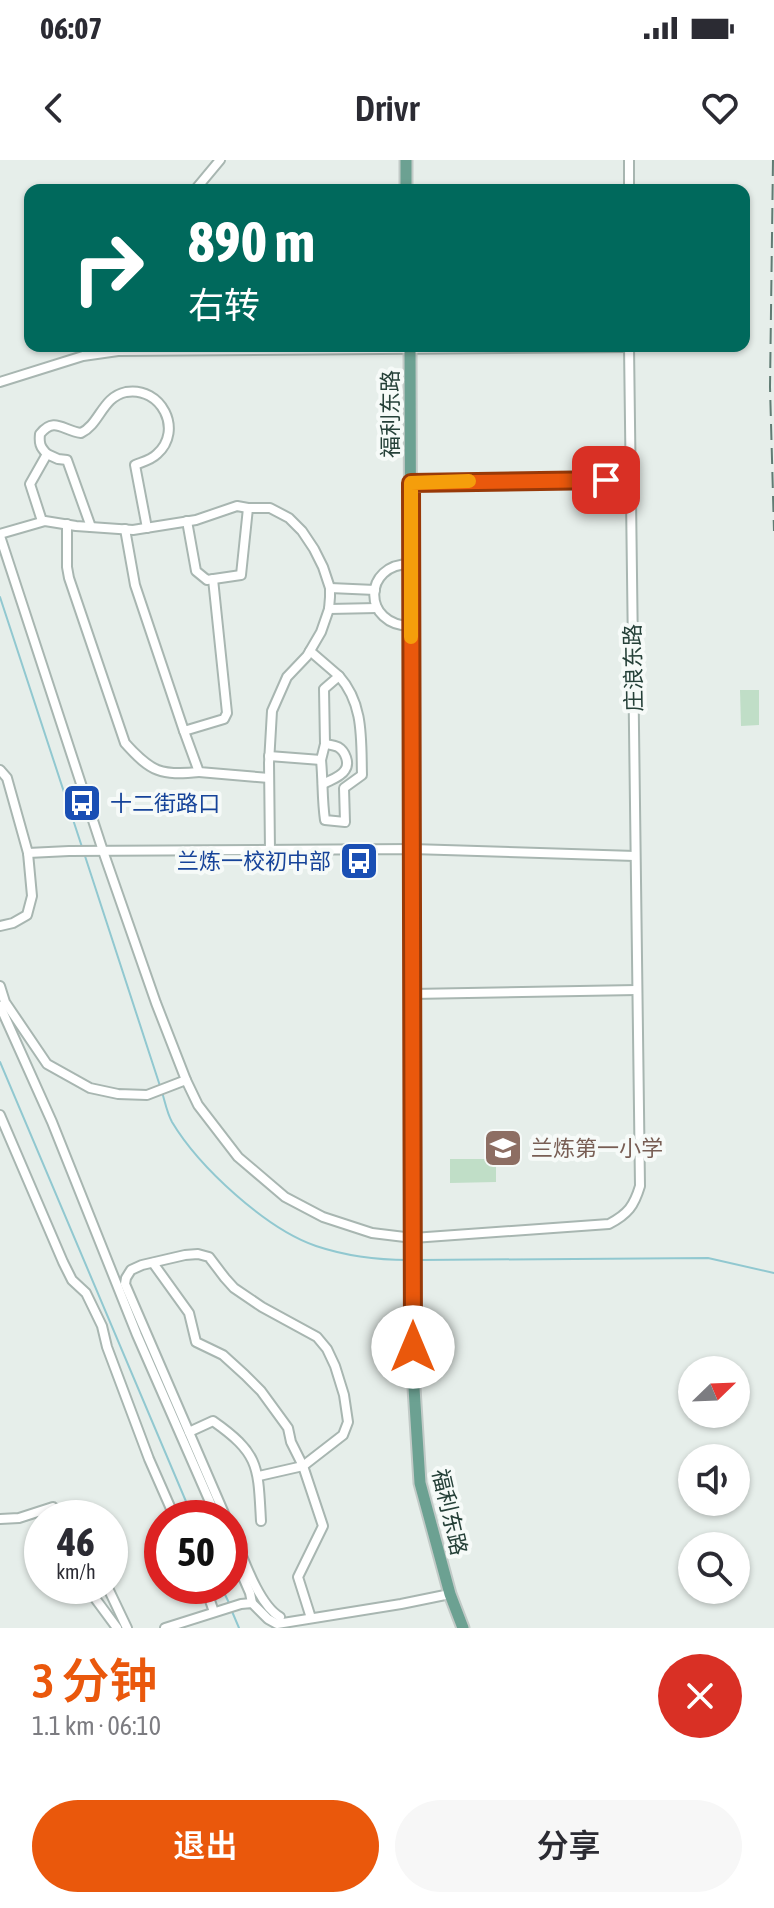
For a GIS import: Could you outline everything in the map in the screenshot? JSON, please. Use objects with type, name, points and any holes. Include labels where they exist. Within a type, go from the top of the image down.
[{"type":"main road","points":[[406,160],[406,184]]},
{"type":"main road","name":"福利东路","points":[[410,352],[413,1372],[420,1483],[450,1594],[463,1628]]},
{"type":"street","points":[[200,184],[220,160]]},
{"type":"street","points":[[629,160],[629,184]]},
{"type":"street","points":[[0,382],[101,352]]},
{"type":"street","name":"庄浪东路","points":[[414,1241],[609,1224],[623,1217],[636,1202],[640,1186],[629,352]]},
{"type":"street","points":[[91,527],[67,460],[47,454],[41,448],[40,434],[48,426],[57,425],[81,433],[87,430],[111,399],[124,392],[138,392],[151,396],[162,406],[168,418],[169,433],[165,446],[155,457],[135,465],[147,528]]},
{"type":"street","points":[[42,521],[30,484],[47,454]]},
{"type":"street","points":[[411,483],[630,479]]},
{"type":"street","points":[[270,851],[272,711],[287,677],[310,651],[321,632],[329,609],[330,588],[314,549],[302,531],[289,518],[270,508],[237,506],[187,521],[147,528],[91,527],[42,521],[0,535],[99,851],[198,1105],[238,1157],[285,1197],[323,1217],[372,1233],[414,1241]]},
{"type":"street","points":[[187,521],[196,571],[207,580],[241,575],[248,508]]},
{"type":"street","points":[[67,524],[69,578],[125,743],[139,759],[158,771],[175,775],[199,772],[269,778]]},
{"type":"street","points":[[125,529],[135,585],[199,772]]},
{"type":"street","points":[[411,564],[389,567],[381,574],[374,595],[381,615],[400,626],[411,626]]},
{"type":"street","points":[[184,731],[224,719],[227,713],[213,579]]},
{"type":"street","points":[[330,588],[375,590]]},
{"type":"street","points":[[329,609],[377,608]]},
{"type":"street","points":[[310,651],[339,676],[350,688],[358,708],[362,775],[344,788],[345,822],[325,820],[321,798],[321,760],[325,744],[324,689],[339,676]]},
{"type":"street","points":[[323,784],[345,771],[347,761],[338,747],[325,744]]},
{"type":"street","points":[[269,756],[321,760]]},
{"type":"street","points":[[347,761],[361,761]]},
{"type":"street","points":[[0,770],[7,778],[28,853],[32,896],[27,915],[0,926]]},
{"type":"street","points":[[28,853],[412,849],[635,856]]},
{"type":"street","points":[[0,986],[5,1002],[47,1064],[90,1088],[118,1094],[147,1095],[186,1080]]},
{"type":"street","points":[[412,994],[637,990]]},
{"type":"street","points":[[0,1006],[46,1108],[131,1320],[209,1500]]},
{"type":"street","points":[[0,1115],[63,1262],[72,1280],[86,1293],[102,1326],[107,1347],[167,1500]]},
{"type":"street","points":[[218,1500],[125,1284],[135,1267],[185,1255],[209,1257],[234,1288],[317,1337],[327,1349],[344,1395],[348,1422],[343,1435],[303,1466],[259,1476]]},
{"type":"street","points":[[153,1263],[189,1313],[196,1342],[223,1355],[261,1391],[288,1428],[323,1526],[298,1577],[311,1618]]},
{"type":"street","points":[[189,1432],[213,1421],[247,1450],[259,1476],[261,1521]]},
{"type":"street","points":[[0,1519],[24,1516]]},
{"type":"street","points":[[248,1566],[260,1593],[280,1617]]},
{"type":"street","points":[[248,1588],[252,1603],[277,1624],[450,1594]]},
{"type":"street","points":[[165,1628],[252,1603]]},
{"type":"street","points":[[99,1604],[117,1628]]},
{"type":"street","points":[[116,1604],[127,1628]]},
{"type":"street","points":[[214,1604],[218,1611]]},
{"type":"green space","points":[[740,690],[759,690],[759,725],[741,726]]},
{"type":"green space","points":[[450,1159],[496,1159],[496,1182],[450,1183]]},
{"type":"waterway","points":[[0,597],[82,847]]},
{"type":"waterway","points":[[84,853],[160,1086]]},
{"type":"waterway","points":[[0,1062],[185,1500]]},
{"type":"waterway","points":[[162,1092],[172,1122],[199,1158],[235,1194],[276,1226],[327,1249],[362,1257],[408,1260]]},
{"type":"waterway","points":[[419,1260],[708,1258],[774,1273]]},
{"type":"waterway","points":[[231,1609],[239,1628]]},
{"type":"railway","points":[[773,160],[770,387],[774,531]]},
{"type":"slow traffic","points":[[411,637],[411,483],[469,481]]},
{"type":"place","name":"十二街路口","points":[[82,803]]},
{"type":"place","name":"兰炼一校初中部","points":[[359,861]]},
{"type":"place","name":"兰炼第一小学","points":[[503,1148]]},
{"type":"route","points":[[413,1347],[411,483],[606,480]]}]
